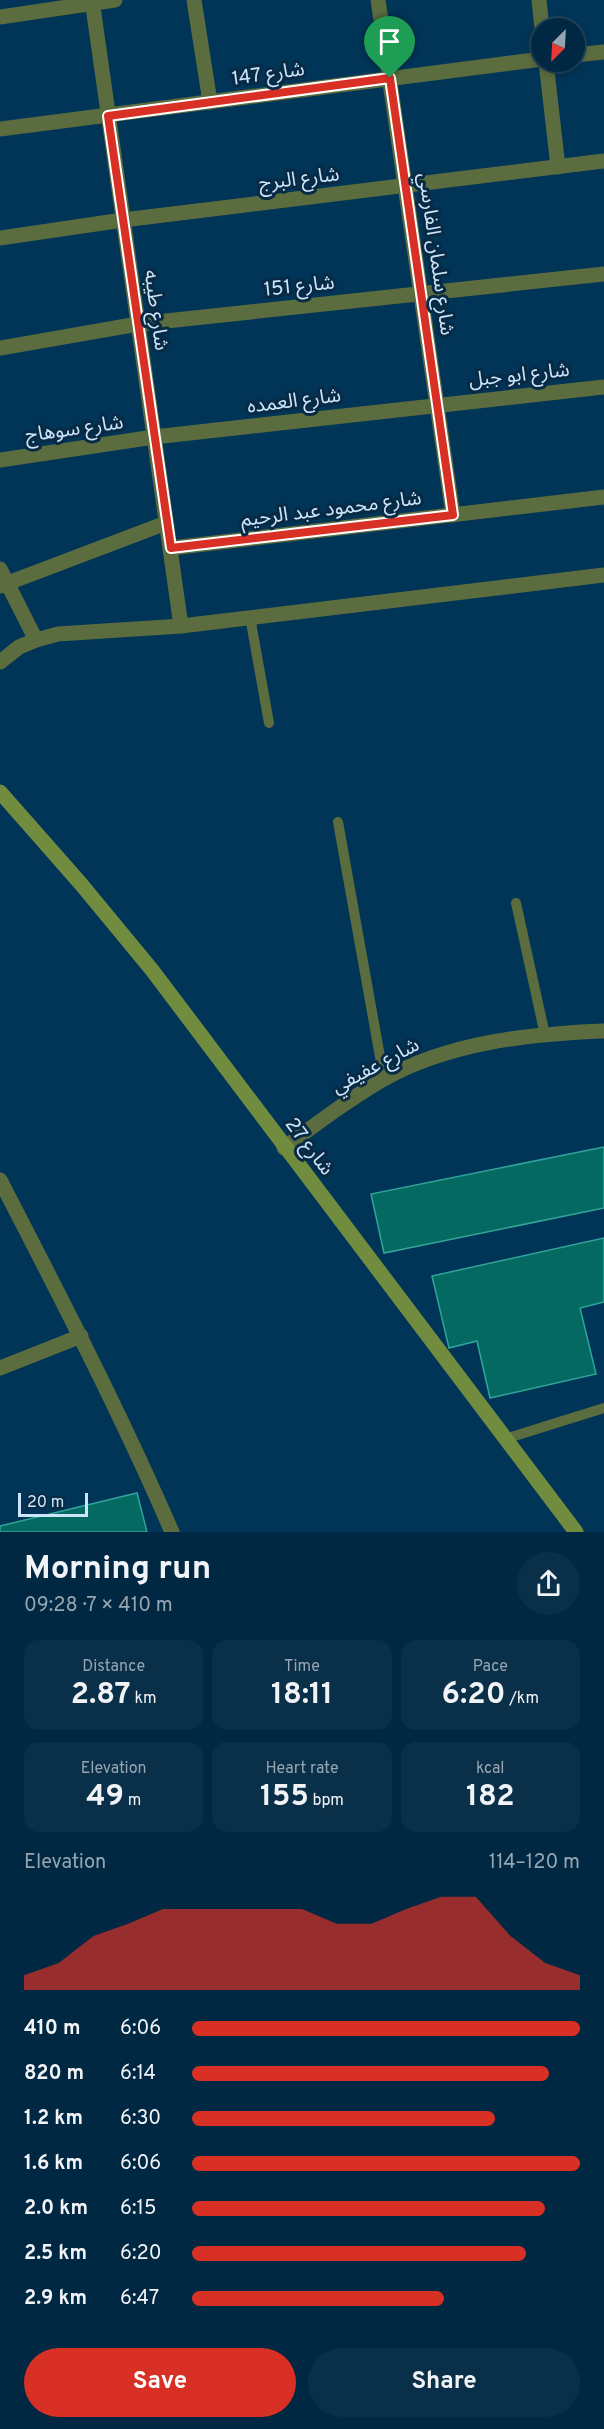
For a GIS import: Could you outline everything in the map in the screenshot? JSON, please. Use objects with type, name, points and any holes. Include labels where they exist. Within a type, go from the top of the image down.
[{"type":"street","points":[[0,17],[92,1],[115,0]]},
{"type":"street","points":[[194,0],[210,102]]},
{"type":"street","name":"شارع سلمان الفارسي","points":[[378,0],[453,515]]},
{"type":"street","points":[[539,0],[542,18]]},
{"type":"street","name":"شارع طيبه","points":[[92,1],[181,626]]},
{"type":"street","points":[[585,54],[604,52]]},
{"type":"street","name":"شارع 147","points":[[0,129],[531,60]]},
{"type":"street","points":[[547,72],[558,167]]},
{"type":"street","name":"شارع البرج","points":[[0,238],[123,220],[604,161]]},
{"type":"street","name":"شارع 151","points":[[0,348],[138,324],[604,274]]},
{"type":"street","name":"شارع ابو جبل","points":[[438,404],[604,387]]},
{"type":"street","name":"شارع العمده","points":[[154,437],[438,404]]},
{"type":"street","name":"شارع سوهاج","points":[[0,460],[154,437]]},
{"type":"street","name":"شارع محمود عبد الرحيم","points":[[171,548],[604,497]]},
{"type":"street","points":[[36,640],[2,579],[166,523]]},
{"type":"street","points":[[0,662],[20,647],[58,634],[181,626],[604,575]]},
{"type":"street","name":"شارع 27","points":[[0,792],[81,884],[152,970],[220,1058],[284,1148],[576,1532]]},
{"type":"street","name":"شارع عفيفي","points":[[284,1148],[336,1109],[384,1079],[436,1056],[491,1041],[604,1031]]},
{"type":"street","points":[[0,1180],[81,1336],[172,1532]]},
{"type":"street","points":[[0,1368],[81,1336]]},
{"type":"lane","points":[[250,617],[269,723]]},
{"type":"lane","points":[[338,822],[384,1079]]},
{"type":"lane","points":[[516,903],[545,1035]]},
{"type":"lane","points":[[505,1439],[604,1408]]},
{"type":"building","points":[[604,1147],[604,1208],[384,1253],[371,1194]]},
{"type":"building","points":[[604,1238],[604,1302],[580,1308],[596,1374],[490,1398],[477,1341],[449,1348],[432,1276]]},
{"type":"building","points":[[137,1493],[147,1532],[0,1532],[0,1526]]},
{"type":"route","points":[[390,78],[453,515],[171,548],[108,116],[390,78]]}]
